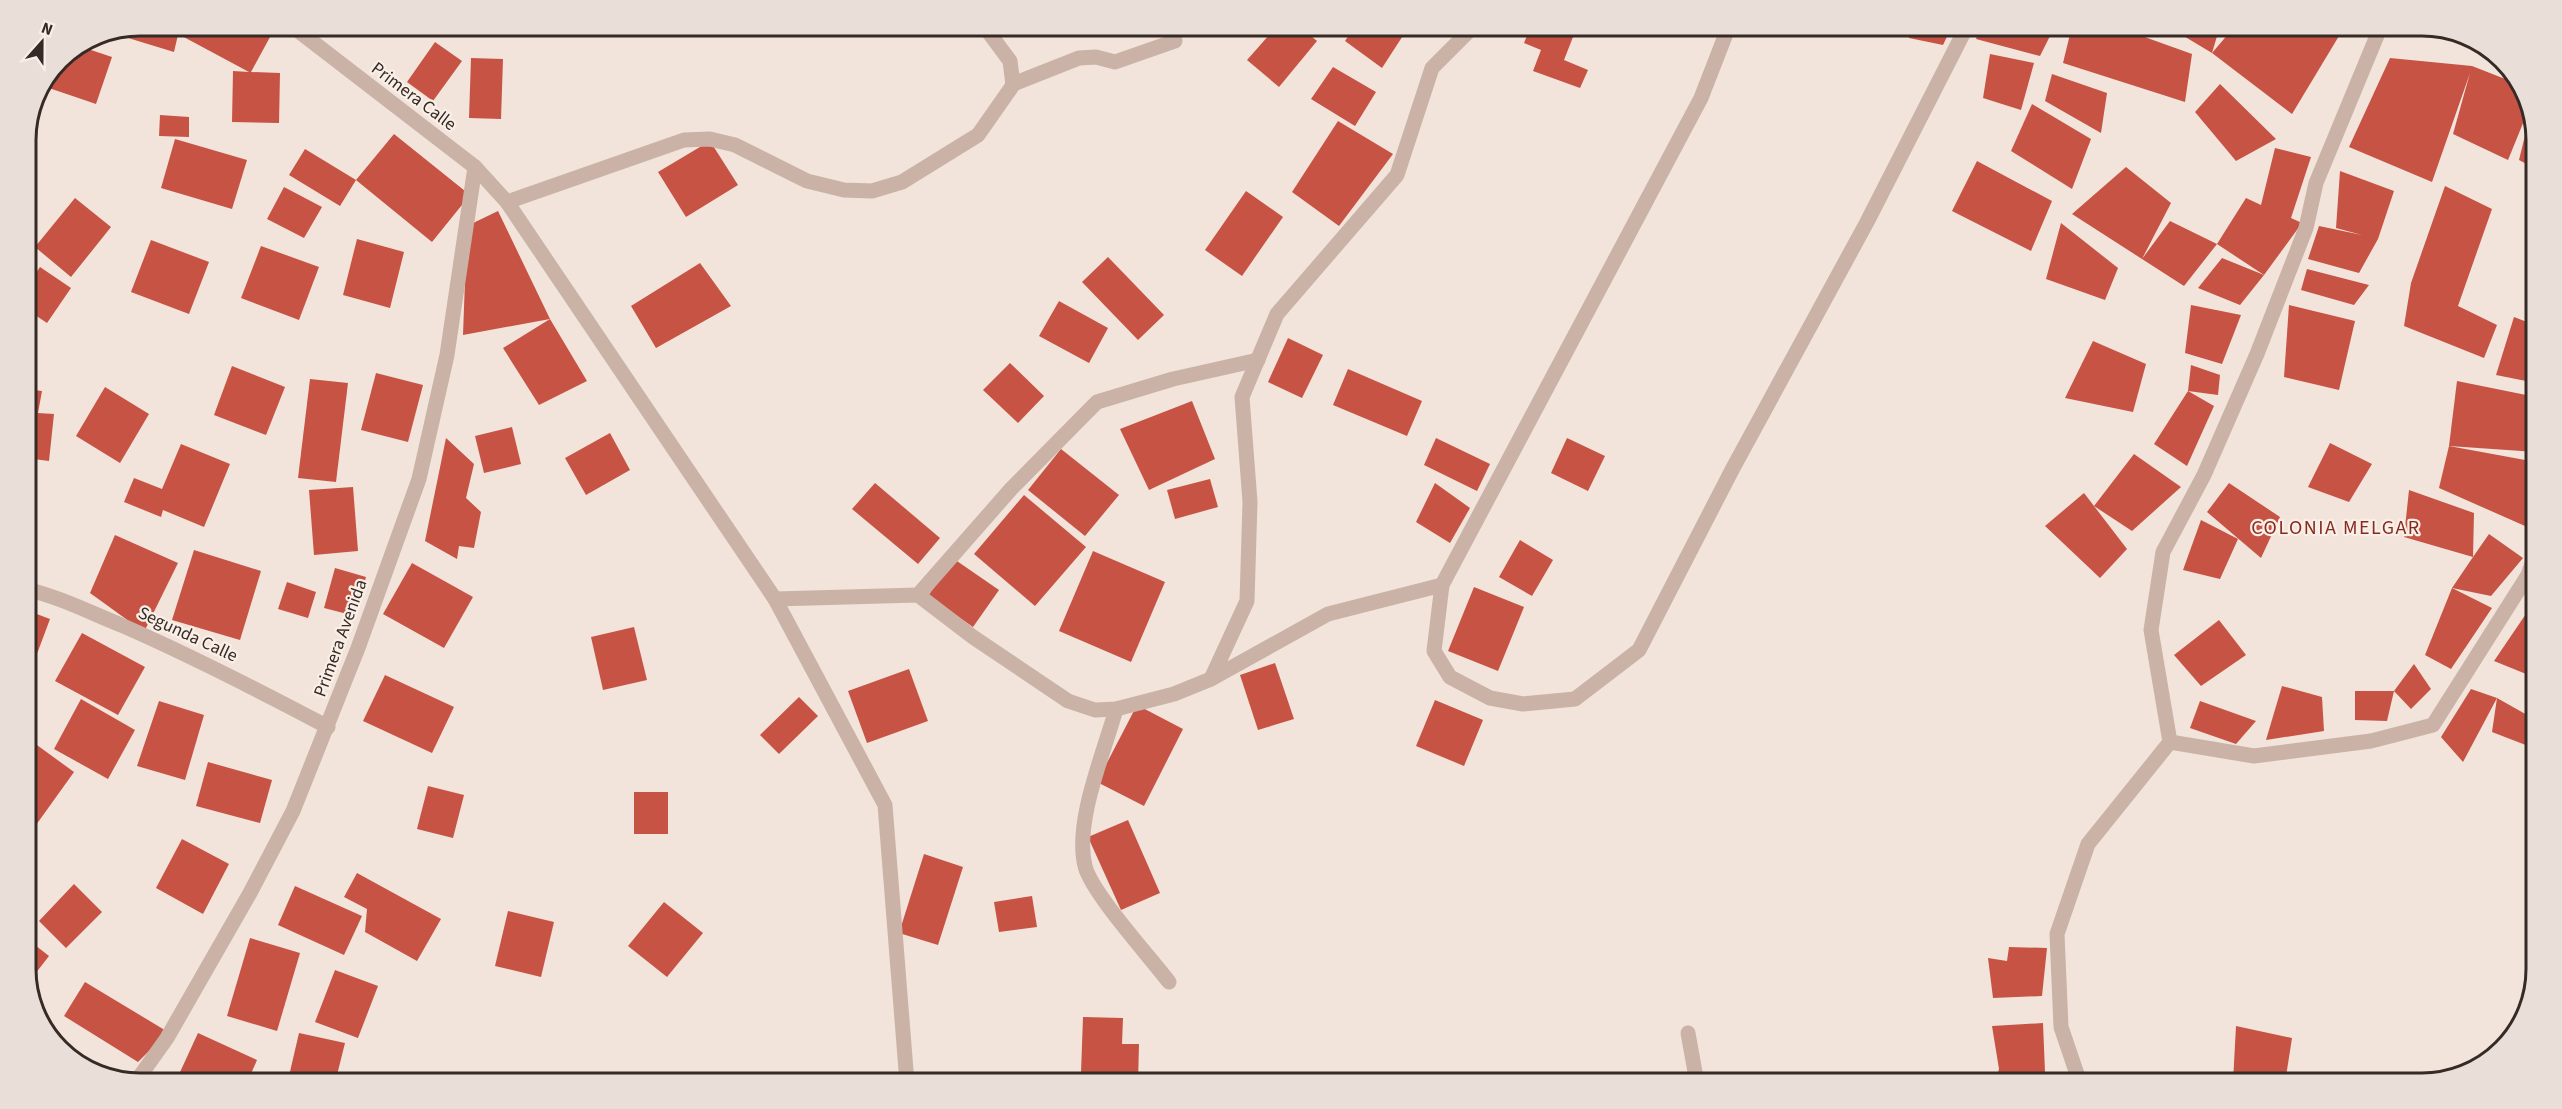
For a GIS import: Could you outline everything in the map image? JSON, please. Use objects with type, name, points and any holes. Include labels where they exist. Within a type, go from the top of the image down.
[{"type":"street","name":"Primera Calle","points":[[305,36],[475,167],[507,202],[775,599],[885,805],[906,1073]]},
{"type":"street","points":[[991,36],[1010,61],[1013,84]]},
{"type":"street","points":[[1211,679],[1247,601],[1250,502],[1242,397],[1277,314],[1397,175],[1432,68],[1464,36]]},
{"type":"street","points":[[1725,36],[1701,98],[1442,585],[1434,651],[1450,677],[1490,698],[1523,704],[1575,699],[1639,650],[1733,468],[1867,222],[1962,36]]},
{"type":"street","points":[[2077,1073],[2061,1027],[2057,934],[2088,844],[2170,742],[2151,630],[2163,552],[2204,476],[2257,354],[2306,228],[2316,183],[2377,36]]},
{"type":"street","points":[[507,202],[684,140],[710,139],[735,145],[807,181],[844,190],[872,191],[902,182],[978,135],[1013,84],[1079,58],[1096,57],[1115,62],[1174,41]]},
{"type":"street","name":"Primera Avenida","points":[[142,1073],[167,1038],[250,893],[293,812],[328,727],[419,478],[447,355],[475,167]]},
{"type":"street","points":[[918,595],[1011,489],[1097,402],[1173,379],[1258,360]]},
{"type":"street","points":[[2170,742],[2254,756],[2371,741],[2433,725],[2526,578]]},
{"type":"street","points":[[775,599],[918,595],[973,637],[1068,701],[1095,710],[1116,709],[1174,694],[1211,679],[1328,615],[1442,585]]},
{"type":"street","name":"Segunda Calle","points":[[36,592],[66,602],[154,640],[232,676],[328,727]]},
{"type":"street","points":[[1116,709],[1082,826],[1085,867],[1095,887],[1169,982]]},
{"type":"street","points":[[1688,1033],[1695,1073]]},
{"type":"building","points":[[178,36],[174,52],[126,37]]},
{"type":"building","points":[[182,36],[271,36],[251,72],[280,73],[279,123],[232,122],[233,71],[249,72]]},
{"type":"building","points":[[1268,36],[1311,36],[1317,41],[1279,87],[1247,60]]},
{"type":"building","points":[[1348,36],[1403,36],[1382,68],[1345,41]]},
{"type":"building","points":[[1527,36],[1573,37],[1564,60],[1588,70],[1580,88],[1533,71],[1541,50],[1524,43]]},
{"type":"building","points":[[1909,36],[1947,36],[1943,45],[1909,38]]},
{"type":"building","points":[[1977,36],[2050,36],[2040,56],[1976,39]]},
{"type":"building","points":[[2070,36],[2142,36],[2192,54],[2185,102],[2063,63]]},
{"type":"building","points":[[2184,36],[2217,36],[2212,53]]},
{"type":"building","points":[[2226,36],[2339,36],[2292,114],[2212,53]]},
{"type":"building","points":[[435,42],[462,61],[433,101],[407,82]]},
{"type":"building","points":[[89,49],[112,57],[96,104],[50,88],[62,72],[72,72],[72,61],[82,53]]},
{"type":"building","points":[[1990,54],[2034,63],[2021,110],[1983,98]]},
{"type":"building","points":[[471,58],[503,59],[501,119],[469,118]]},
{"type":"building","points":[[2390,58],[2472,66],[2507,80],[2518,100],[2524,119],[2508,160],[2453,134],[2470,73],[2432,182],[2349,147]]},
{"type":"building","points":[[1333,67],[1376,92],[1355,126],[1311,99]]},
{"type":"building","points":[[2052,74],[2107,93],[2101,133],[2045,101]]},
{"type":"building","points":[[2220,84],[2276,139],[2236,161],[2195,112]]},
{"type":"building","points":[[2032,104],[2091,139],[2072,189],[2011,151]]},
{"type":"building","points":[[160,115],[189,117],[189,137],[159,136]]},
{"type":"building","points":[[1338,121],[1393,154],[1339,226],[1292,192]]},
{"type":"building","points":[[2526,132],[2526,164],[2519,160]]},
{"type":"building","points":[[394,134],[470,195],[432,242],[356,180]]},
{"type":"building","points":[[175,139],[247,160],[232,209],[161,188]]},
{"type":"building","points":[[710,141],[738,185],[686,217],[658,172]]},
{"type":"building","points":[[2275,148],[2311,157],[2291,218],[2302,223],[2264,275],[2217,244],[2246,198],[2261,205]]},
{"type":"building","points":[[305,149],[356,180],[340,206],[289,175]]},
{"type":"building","points":[[1977,161],[2052,201],[2031,251],[1952,211]]},
{"type":"building","points":[[2126,167],[2171,203],[2142,259],[2072,214]]},
{"type":"building","points":[[2340,171],[2394,191],[2378,239],[2359,273],[2308,259],[2319,226],[2362,235],[2336,228]]},
{"type":"building","points":[[2445,186],[2492,209],[2458,306],[2497,325],[2484,358],[2404,326],[2411,283]]},
{"type":"building","points":[[284,187],[322,207],[304,238],[267,219]]},
{"type":"building","points":[[1246,191],[1283,217],[1242,276],[1205,250]]},
{"type":"building","points":[[75,198],[111,227],[71,277],[36,246]]},
{"type":"building","points":[[498,211],[550,319],[463,335],[467,226]]},
{"type":"building","points":[[2170,221],[2217,244],[2184,286],[2142,259]]},
{"type":"building","points":[[2061,223],[2118,268],[2105,300],[2046,279]]},
{"type":"building","points":[[357,239],[404,252],[390,308],[343,295]]},
{"type":"building","points":[[151,240],[209,262],[189,314],[131,292]]},
{"type":"building","points":[[261,246],[319,267],[299,320],[241,298]]},
{"type":"building","points":[[1108,257],[1164,315],[1138,340],[1082,282]]},
{"type":"building","points":[[2222,258],[2264,275],[2240,305],[2198,288]]},
{"type":"building","points":[[700,263],[731,306],[656,348],[631,306]]},
{"type":"building","points":[[40,267],[71,288],[47,323],[36,316],[36,273]]},
{"type":"building","points":[[2307,269],[2369,285],[2354,305],[2301,290]]},
{"type":"building","points":[[1059,301],[1108,328],[1089,363],[1039,336]]},
{"type":"building","points":[[2191,305],[2241,315],[2222,364],[2185,353]]},
{"type":"building","points":[[2289,305],[2355,321],[2339,390],[2284,377]]},
{"type":"building","points":[[2514,317],[2526,322],[2526,381],[2496,375]]},
{"type":"building","points":[[550,319],[587,381],[539,405],[503,348]]},
{"type":"building","points":[[1288,338],[1323,355],[1302,398],[1268,382]]},
{"type":"building","points":[[2093,341],[2146,364],[2133,412],[2065,398]]},
{"type":"building","points":[[1010,363],[1044,396],[1018,423],[983,390]]},
{"type":"building","points":[[2191,365],[2220,375],[2218,395],[2188,391]]},
{"type":"building","points":[[232,366],[285,387],[266,435],[214,415]]},
{"type":"building","points":[[1348,369],[1422,401],[1407,436],[1333,405]]},
{"type":"building","points":[[376,373],[423,385],[408,442],[361,430]]},
{"type":"building","points":[[310,379],[348,383],[336,482],[298,478]]},
{"type":"building","points":[[2457,381],[2526,395],[2526,451],[2449,446]]},
{"type":"building","points":[[105,387],[149,414],[120,463],[76,436]]},
{"type":"building","points":[[36,390],[42,391],[38,413],[54,414],[49,461],[36,459]]},
{"type":"building","points":[[2188,391],[2214,406],[2187,466],[2154,444]]},
{"type":"building","points":[[1192,401],[1215,459],[1149,490],[1120,429]]},
{"type":"building","points":[[512,427],[521,464],[484,473],[475,436]]},
{"type":"building","points":[[610,433],[630,470],[586,495],[565,458]]},
{"type":"building","points":[[446,438],[474,464],[466,498],[481,512],[474,548],[459,546],[457,559],[425,541]]},
{"type":"building","points":[[1436,438],[1490,464],[1477,491],[1424,465]]},
{"type":"building","points":[[1567,438],[1605,456],[1588,491],[1551,473]]},
{"type":"building","points":[[2330,443],[2372,464],[2349,502],[2308,487]]},
{"type":"building","points":[[181,444],[230,464],[204,527],[163,510],[161,517],[124,502],[134,478],[162,489]]},
{"type":"building","points":[[2449,446],[2526,460],[2525,526],[2439,488]]},
{"type":"building","points":[[1061,449],[1119,495],[1085,536],[1028,490]]},
{"type":"building","points":[[2134,454],[2181,487],[2132,531],[2094,506]]},
{"type":"building","points":[[1210,479],[1218,507],[1175,519],[1167,490]]},
{"type":"building","points":[[875,483],[940,538],[918,564],[852,509]]},
{"type":"building","points":[[1435,483],[1470,508],[1450,543],[1416,522]]},
{"type":"building","points":[[2229,483],[2280,517],[2261,558],[2207,512]]},
{"type":"building","points":[[353,487],[358,551],[314,555],[309,490]]},
{"type":"building","points":[[2409,490],[2474,513],[2473,557],[2404,537]]},
{"type":"building","points":[[2084,493],[2127,549],[2100,578],[2045,526]]},
{"type":"building","points":[[1024,495],[1086,547],[1035,606],[974,554]]},
{"type":"building","points":[[2201,520],[2238,539],[2220,579],[2183,570]]},
{"type":"building","points":[[2489,534],[2523,558],[2491,596],[2452,588]]},
{"type":"building","points":[[115,535],[178,563],[144,632],[90,593]]},
{"type":"building","points":[[1520,540],[1553,560],[1532,596],[1499,577]]},
{"type":"building","points":[[194,550],[261,571],[240,640],[172,620]]},
{"type":"building","points":[[1093,551],[1165,582],[1131,662],[1059,631]]},
{"type":"building","points":[[954,559],[999,590],[973,627],[928,596]]},
{"type":"building","points":[[412,563],[473,597],[444,648],[383,614]]},
{"type":"building","points":[[335,568],[366,577],[355,616],[324,608]]},
{"type":"building","points":[[287,582],[316,592],[308,618],[278,609]]},
{"type":"building","points":[[1474,587],[1524,607],[1498,671],[1448,651]]},
{"type":"building","points":[[2452,588],[2492,608],[2451,669],[2425,655]]},
{"type":"building","points":[[36,614],[50,619],[36,657]]},
{"type":"building","points":[[2526,614],[2526,674],[2494,661]]},
{"type":"building","points":[[2219,620],[2246,655],[2201,686],[2174,655]]},
{"type":"building","points":[[634,627],[647,680],[603,690],[591,637]]},
{"type":"building","points":[[82,633],[145,667],[118,715],[55,681]]},
{"type":"building","points":[[1275,663],[1294,719],[1258,730],[1240,675]]},
{"type":"building","points":[[2414,664],[2431,689],[2411,709],[2394,691]]},
{"type":"building","points":[[909,669],[928,721],[867,743],[848,691]]},
{"type":"building","points":[[385,675],[454,707],[432,753],[363,721]]},
{"type":"building","points":[[2282,686],[2322,697],[2324,731],[2266,740]]},
{"type":"building","points":[[2471,689],[2497,698],[2463,762],[2441,737]]},
{"type":"building","points":[[2355,691],[2394,691],[2387,721],[2355,720]]},
{"type":"building","points":[[799,697],[818,716],[779,754],[760,735]]},
{"type":"building","points":[[2497,698],[2526,714],[2526,745],[2492,732]]},
{"type":"building","points":[[81,699],[135,730],[108,779],[54,749]]},
{"type":"building","points":[[1435,700],[1483,720],[1464,766],[1416,746]]},
{"type":"building","points":[[159,701],[204,715],[185,780],[137,766]]},
{"type":"building","points":[[2200,701],[2256,721],[2236,744],[2190,728]]},
{"type":"building","points":[[1137,705],[1183,729],[1144,806],[1097,782]]},
{"type":"building","points":[[36,744],[74,772],[36,825]]},
{"type":"building","points":[[208,762],[272,780],[260,823],[196,806]]},
{"type":"building","points":[[428,786],[464,795],[453,838],[417,829]]},
{"type":"building","points":[[634,792],[668,792],[668,834],[634,834]]},
{"type":"building","points":[[1128,820],[1160,893],[1121,910],[1088,837]]},
{"type":"building","points":[[182,839],[229,864],[203,914],[156,888]]},
{"type":"building","points":[[924,854],[963,867],[938,945],[899,933]]},
{"type":"building","points":[[357,873],[441,919],[417,961],[365,932],[367,909],[344,897]]},
{"type":"building","points":[[74,884],[102,912],[66,948],[39,921]]},
{"type":"building","points":[[295,886],[362,916],[344,955],[278,925]]},
{"type":"building","points":[[1032,896],[1037,927],[999,932],[994,902]]},
{"type":"building","points":[[664,902],[703,933],[667,977],[628,946]]},
{"type":"building","points":[[508,911],[554,922],[541,977],[495,966]]},
{"type":"building","points":[[250,938],[300,953],[277,1031],[227,1016]]},
{"type":"building","points":[[36,946],[49,956],[36,973]]},
{"type":"building","points":[[2009,947],[2047,948],[2042,996],[1993,998],[1988,958],[2007,961]]},
{"type":"building","points":[[335,970],[378,986],[358,1038],[315,1022]]},
{"type":"building","points":[[85,982],[168,1032],[138,1062],[64,1016]]},
{"type":"building","points":[[1083,1017],[1123,1018],[1122,1044],[1139,1044],[1138,1073],[1081,1073]]},
{"type":"building","points":[[2043,1023],[2045,1072],[1998,1073],[1992,1026]]},
{"type":"building","points":[[2236,1026],[2292,1038],[2287,1073],[2233,1073]]},
{"type":"building","points":[[198,1033],[257,1060],[251,1073],[180,1073]]},
{"type":"building","points":[[299,1033],[345,1043],[338,1073],[290,1073]]},
{"type":"district","name":"COLONIA MELGAR","points":[[2336,527]]}]
